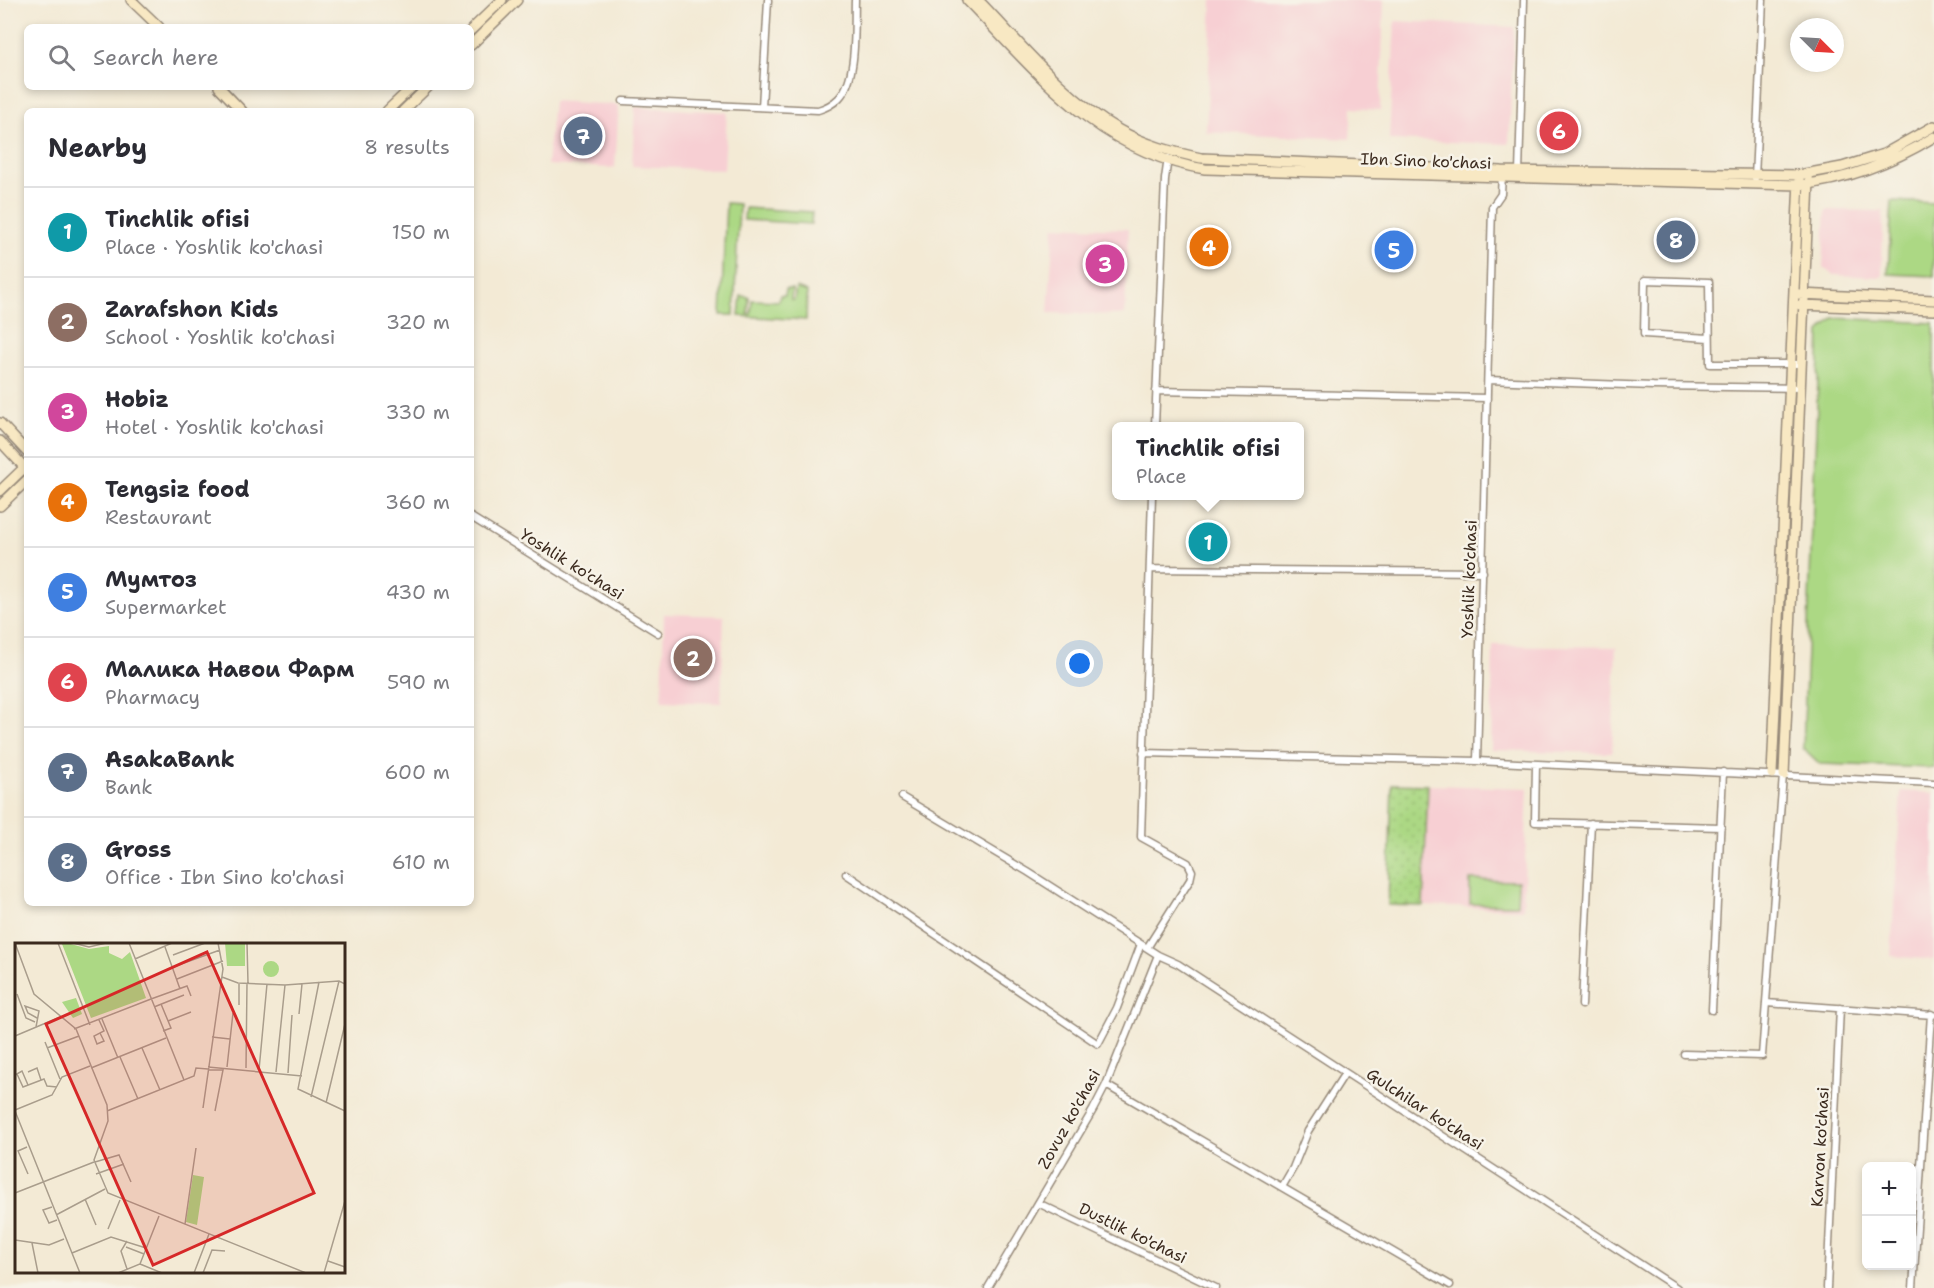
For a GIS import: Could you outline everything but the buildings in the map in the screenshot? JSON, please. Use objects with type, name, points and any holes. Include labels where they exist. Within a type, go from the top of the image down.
[{"type":"main road","points":[[474,27],[502,0]]},
{"type":"main road","points":[[474,42],[517,0]]},
{"type":"main road","points":[[967,0],[1060,96],[1081,113],[1111,135],[1169,157],[1502,174],[1755,180],[1804,179],[1875,168],[1934,137]]},
{"type":"main road","points":[[978,0],[1066,91],[1120,131],[1169,157]]},
{"type":"main road","points":[[135,2],[156,24]]},
{"type":"main road","points":[[222,90],[239,108]]},
{"type":"main road","points":[[390,108],[409,90]]},
{"type":"main road","points":[[406,108],[425,90]]},
{"type":"main road","points":[[1804,179],[1884,154],[1934,126]]},
{"type":"main road","points":[[1780,774],[1779,593],[1796,388],[1804,179]]},
{"type":"main road","points":[[1800,294],[1934,300]]},
{"type":"main road","points":[[1800,305],[1934,310]]},
{"type":"main road","points":[[0,423],[22,443]]},
{"type":"main road","points":[[0,441],[24,465]]},
{"type":"main road","points":[[10,451],[14,462],[12,480]]},
{"type":"main road","points":[[0,491],[24,469]]},
{"type":"main road","points":[[0,506],[24,483]]},
{"type":"street","points":[[762,107],[768,0]]},
{"type":"street","points":[[623,101],[818,110],[826,108],[840,98],[848,82],[852,62],[855,0]]},
{"type":"street","points":[[1519,174],[1524,0]]},
{"type":"street","points":[[1755,180],[1763,0]]},
{"type":"street","points":[[1155,422],[1165,190],[1169,157]]},
{"type":"street","name":"Yoshlik ko'chasi","points":[[1477,761],[1492,207],[1501,194],[1502,174]]},
{"type":"street","points":[[1709,338],[1644,334],[1645,280],[1709,282],[1710,364],[1797,364]]},
{"type":"street","points":[[1488,380],[1796,388]]},
{"type":"street","points":[[1156,391],[1487,398]]},
{"type":"street","points":[[846,874],[1098,1044],[1117,1008],[1144,946],[1190,880],[1192,871],[1188,863],[1141,837],[1152,500]]},
{"type":"street","name":"Yoshlik ko'chasi","points":[[474,519],[658,633]]},
{"type":"street","points":[[1150,569],[1483,572]]},
{"type":"street","points":[[1143,753],[1477,761],[1934,783]]},
{"type":"street","points":[[1536,764],[1535,822],[1721,827]]},
{"type":"street","points":[[1712,1010],[1723,772]]},
{"type":"street","points":[[1684,1054],[1762,1056],[1780,774]]},
{"type":"street","name":"Gulchilar ko'chasi","points":[[902,797],[1158,955],[1178,964],[1677,1288]]},
{"type":"street","points":[[1582,1005],[1591,823]]},
{"type":"street","name":"Zovuz ko'chasi","points":[[989,1288],[1106,1085],[1158,955]]},
{"type":"street","points":[[1766,1003],[1932,1015],[1932,1044],[1913,1288]]},
{"type":"street","name":"Karvon ko'chasi","points":[[1827,1288],[1840,1008]]},
{"type":"street","points":[[1282,1187],[1293,1168],[1308,1131],[1345,1073]]},
{"type":"street","points":[[1106,1085],[1450,1285]]},
{"type":"street","name":"Dustlik ko'chasi","points":[[1038,1203],[1216,1288]]},
{"type":"shaded area","points":[[1212,0],[1384,0],[1380,110],[1352,108],[1350,139],[1206,132]]},
{"type":"shaded area","points":[[1395,21],[1514,27],[1509,144],[1389,140]]},
{"type":"shaded area","points":[[553,101],[619,105],[615,168],[547,165]]},
{"type":"shaded area","points":[[635,107],[727,112],[724,170],[632,166]]},
{"type":"shaded area","points":[[1826,210],[1883,211],[1882,277],[1834,275],[1823,268]]},
{"type":"shaded area","points":[[1054,226],[1128,229],[1125,315],[1048,313]]},
{"type":"shaded area","points":[[664,614],[724,616],[721,703],[662,701]]},
{"type":"shaded area","points":[[1493,645],[1616,647],[1612,753],[1491,750]]},
{"type":"shaded area","points":[[1428,785],[1528,788],[1523,909],[1423,906]]},
{"type":"shaded area","points":[[1901,791],[1934,793],[1934,960],[1891,956]]},
{"type":"green space","points":[[1892,201],[1934,203],[1934,276],[1888,274]]},
{"type":"green space","points":[[726,203],[739,204],[734,315],[721,315]]},
{"type":"green space","points":[[745,208],[812,212],[811,224],[744,220]]},
{"type":"green space","points":[[796,288],[807,292],[806,320],[739,316],[741,296],[749,297],[748,314],[751,314],[752,300],[779,301],[780,295],[785,295],[786,289],[792,289],[791,300],[794,300]]},
{"type":"green space","points":[[1834,318],[1934,323],[1934,768],[1820,764],[1803,748],[1820,332]]},
{"type":"green space","points":[[1392,784],[1428,785],[1423,906],[1388,905]]},
{"type":"green space","points":[[1470,880],[1518,881],[1517,905],[1470,904]]},
{"type":"place","name":"Малика Навои Фарм","points":[[1559,131]]},
{"type":"place","name":"AsakaBank","points":[[583,136]]},
{"type":"place","name":"Gross","points":[[1676,240]]},
{"type":"place","name":"Tengsiz food","points":[[1209,247]]},
{"type":"place","name":"Мумтоз","points":[[1394,250]]},
{"type":"place","name":"Hobiz","points":[[1105,264]]},
{"type":"place","name":"Tinchlik ofisi","points":[[1208,542]]},
{"type":"place","name":"Zarafshon Kids","points":[[693,658]]}]
